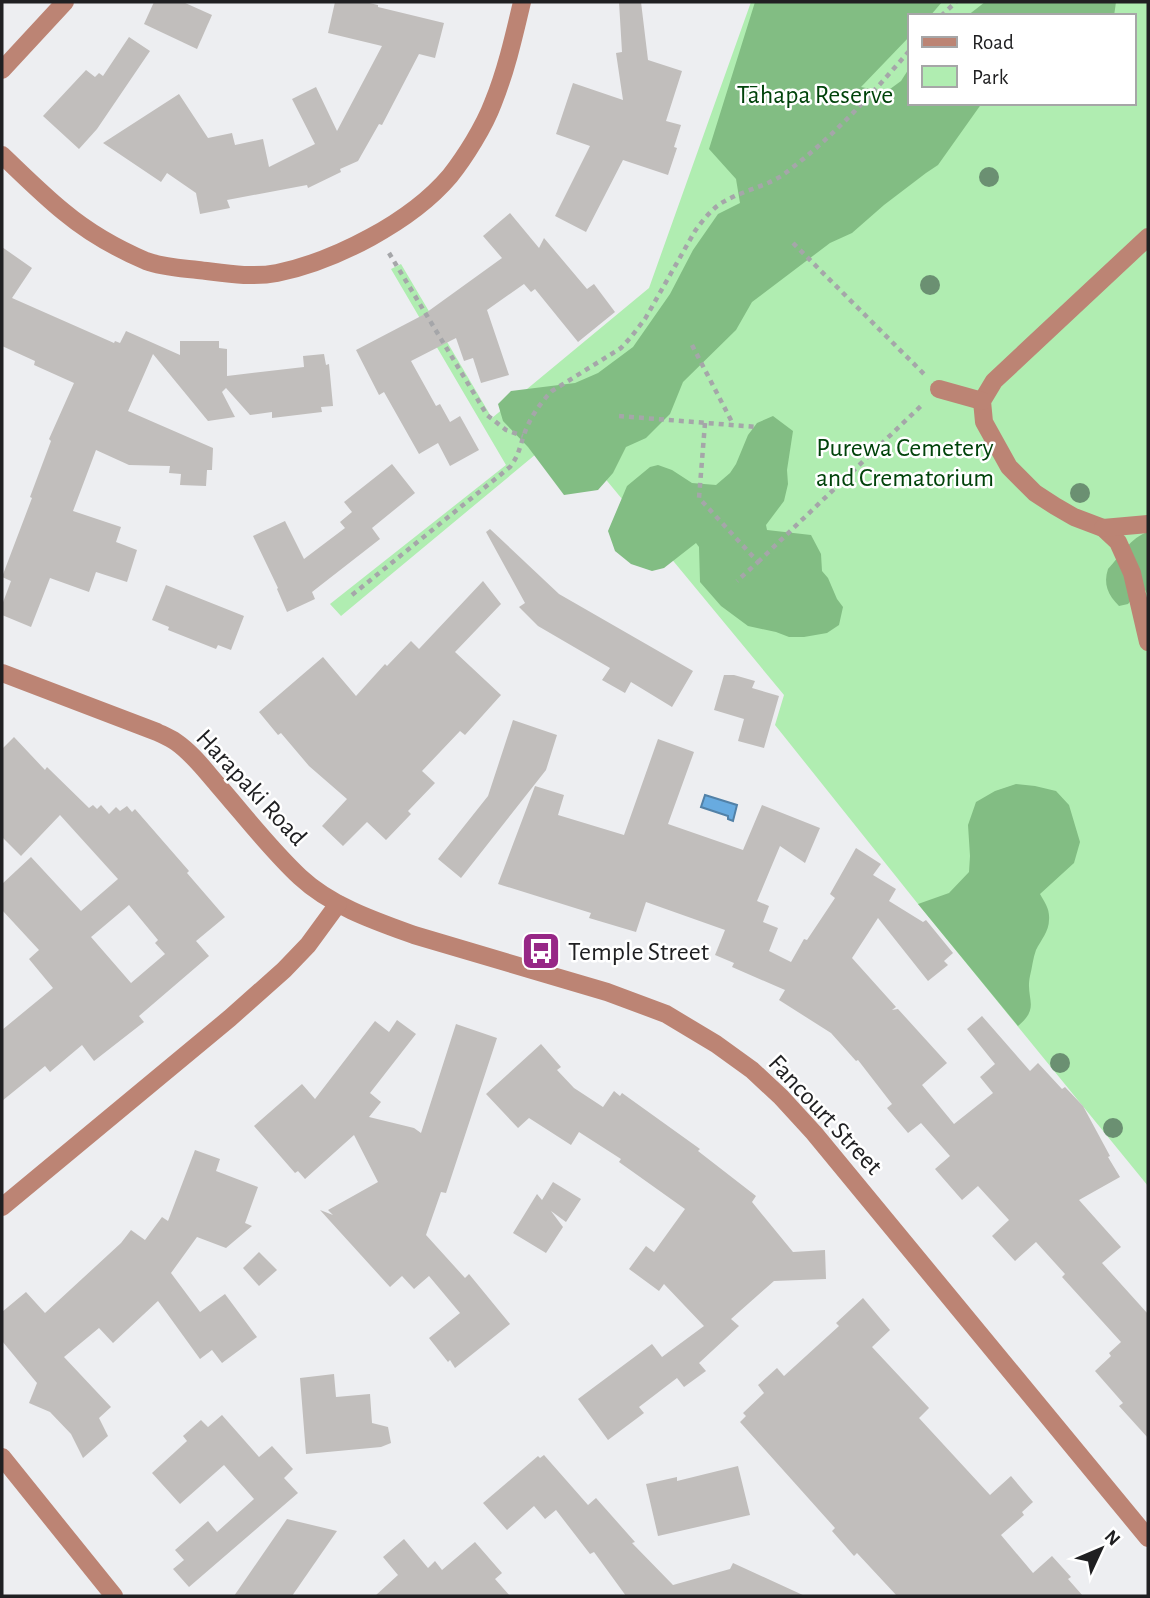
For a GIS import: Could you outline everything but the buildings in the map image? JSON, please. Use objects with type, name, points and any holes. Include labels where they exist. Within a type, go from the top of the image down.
[{"type":"street","points":[[2,70],[65,2]]},
{"type":"street","points":[[2,155],[85,228],[148,262],[176,268],[236,274],[276,273],[331,256],[378,235],[412,210],[449,176],[493,105],[522,2]]},
{"type":"street","points":[[1148,237],[994,381],[982,401],[984,422],[1009,467],[1035,493],[1074,517],[1103,528],[1118,542],[1132,573],[1148,642]]},
{"type":"street","points":[[939,389],[982,401]]},
{"type":"street","points":[[1103,528],[1148,524]]},
{"type":"street","name":"Harapaki Road","points":[[2,673],[157,732],[176,742],[194,757],[300,877],[338,904]]},
{"type":"street","points":[[2,1207],[284,970],[308,945],[338,904]]},
{"type":"street","name":"Fancourt Street","points":[[338,904],[387,926],[607,992],[666,1014],[716,1044],[752,1070],[814,1133],[1148,1538]]},
{"type":"street","points":[[2,1457],[114,1596]]},
{"type":"path","points":[[943,14],[956,2]]},
{"type":"path","points":[[352,595],[510,467],[518,456],[523,436],[533,416],[544,399],[552,391],[621,348],[631,337],[645,319],[705,218],[723,202],[768,184],[786,173],[828,139],[908,52]]},
{"type":"path","points":[[378,235],[486,415],[506,430],[523,436]]},
{"type":"path","points":[[737,581],[939,389],[793,243]]},
{"type":"path","points":[[692,345],[734,425]]},
{"type":"path","points":[[619,416],[757,427]]},
{"type":"path","points":[[705,423],[699,498],[758,562]]},
{"type":"green space","name":"Purewa Cemetery and Crematorium","points":[[751,2],[1148,2],[1148,1186],[775,725],[784,695],[565,430],[341,616],[330,604],[506,465],[391,269],[401,264],[492,418],[649,288]]},
{"type":"green space","name":"Tāhapa Reserve","points":[[755,2],[942,2],[932,14],[908,14],[908,38],[861,87],[886,92],[901,81],[908,70],[908,105],[981,105],[938,165],[884,205],[852,233],[830,243],[752,302],[736,330],[683,382],[670,414],[646,438],[626,447],[613,473],[598,490],[564,495],[528,447],[503,421],[498,404],[511,391],[575,383],[598,373],[633,347],[670,294],[693,250],[718,214],[740,203],[736,179],[709,149]]},
{"type":"green space","points":[[985,2],[1116,2],[1114,14],[970,14]]},
{"type":"green space","points":[[773,416],[793,431],[784,501],[766,525],[767,530],[811,535],[821,554],[822,571],[843,607],[839,625],[827,633],[789,637],[748,626],[721,606],[700,582],[699,547],[696,543],[664,568],[652,571],[631,564],[615,551],[608,531],[627,486],[650,467],[658,465],[672,470],[692,483],[716,485],[736,464],[748,435],[757,423]]},
{"type":"green space","points":[[1148,532],[1148,595],[1145,590],[1128,604],[1119,606],[1108,589],[1108,569],[1131,542]]},
{"type":"green space","points":[[1016,784],[1056,791],[1069,805],[1080,842],[1074,863],[1040,894],[1048,909],[1049,924],[1033,960],[1029,984],[1031,1008],[1018,1026],[918,904],[949,893],[969,872],[968,825],[976,802],[995,791]]},
{"type":"water","points":[[705,795],[737,805],[733,821],[728,819],[728,816],[701,807]]},
{"type":"place","name":"Temple Street","points":[[541,951]]}]
